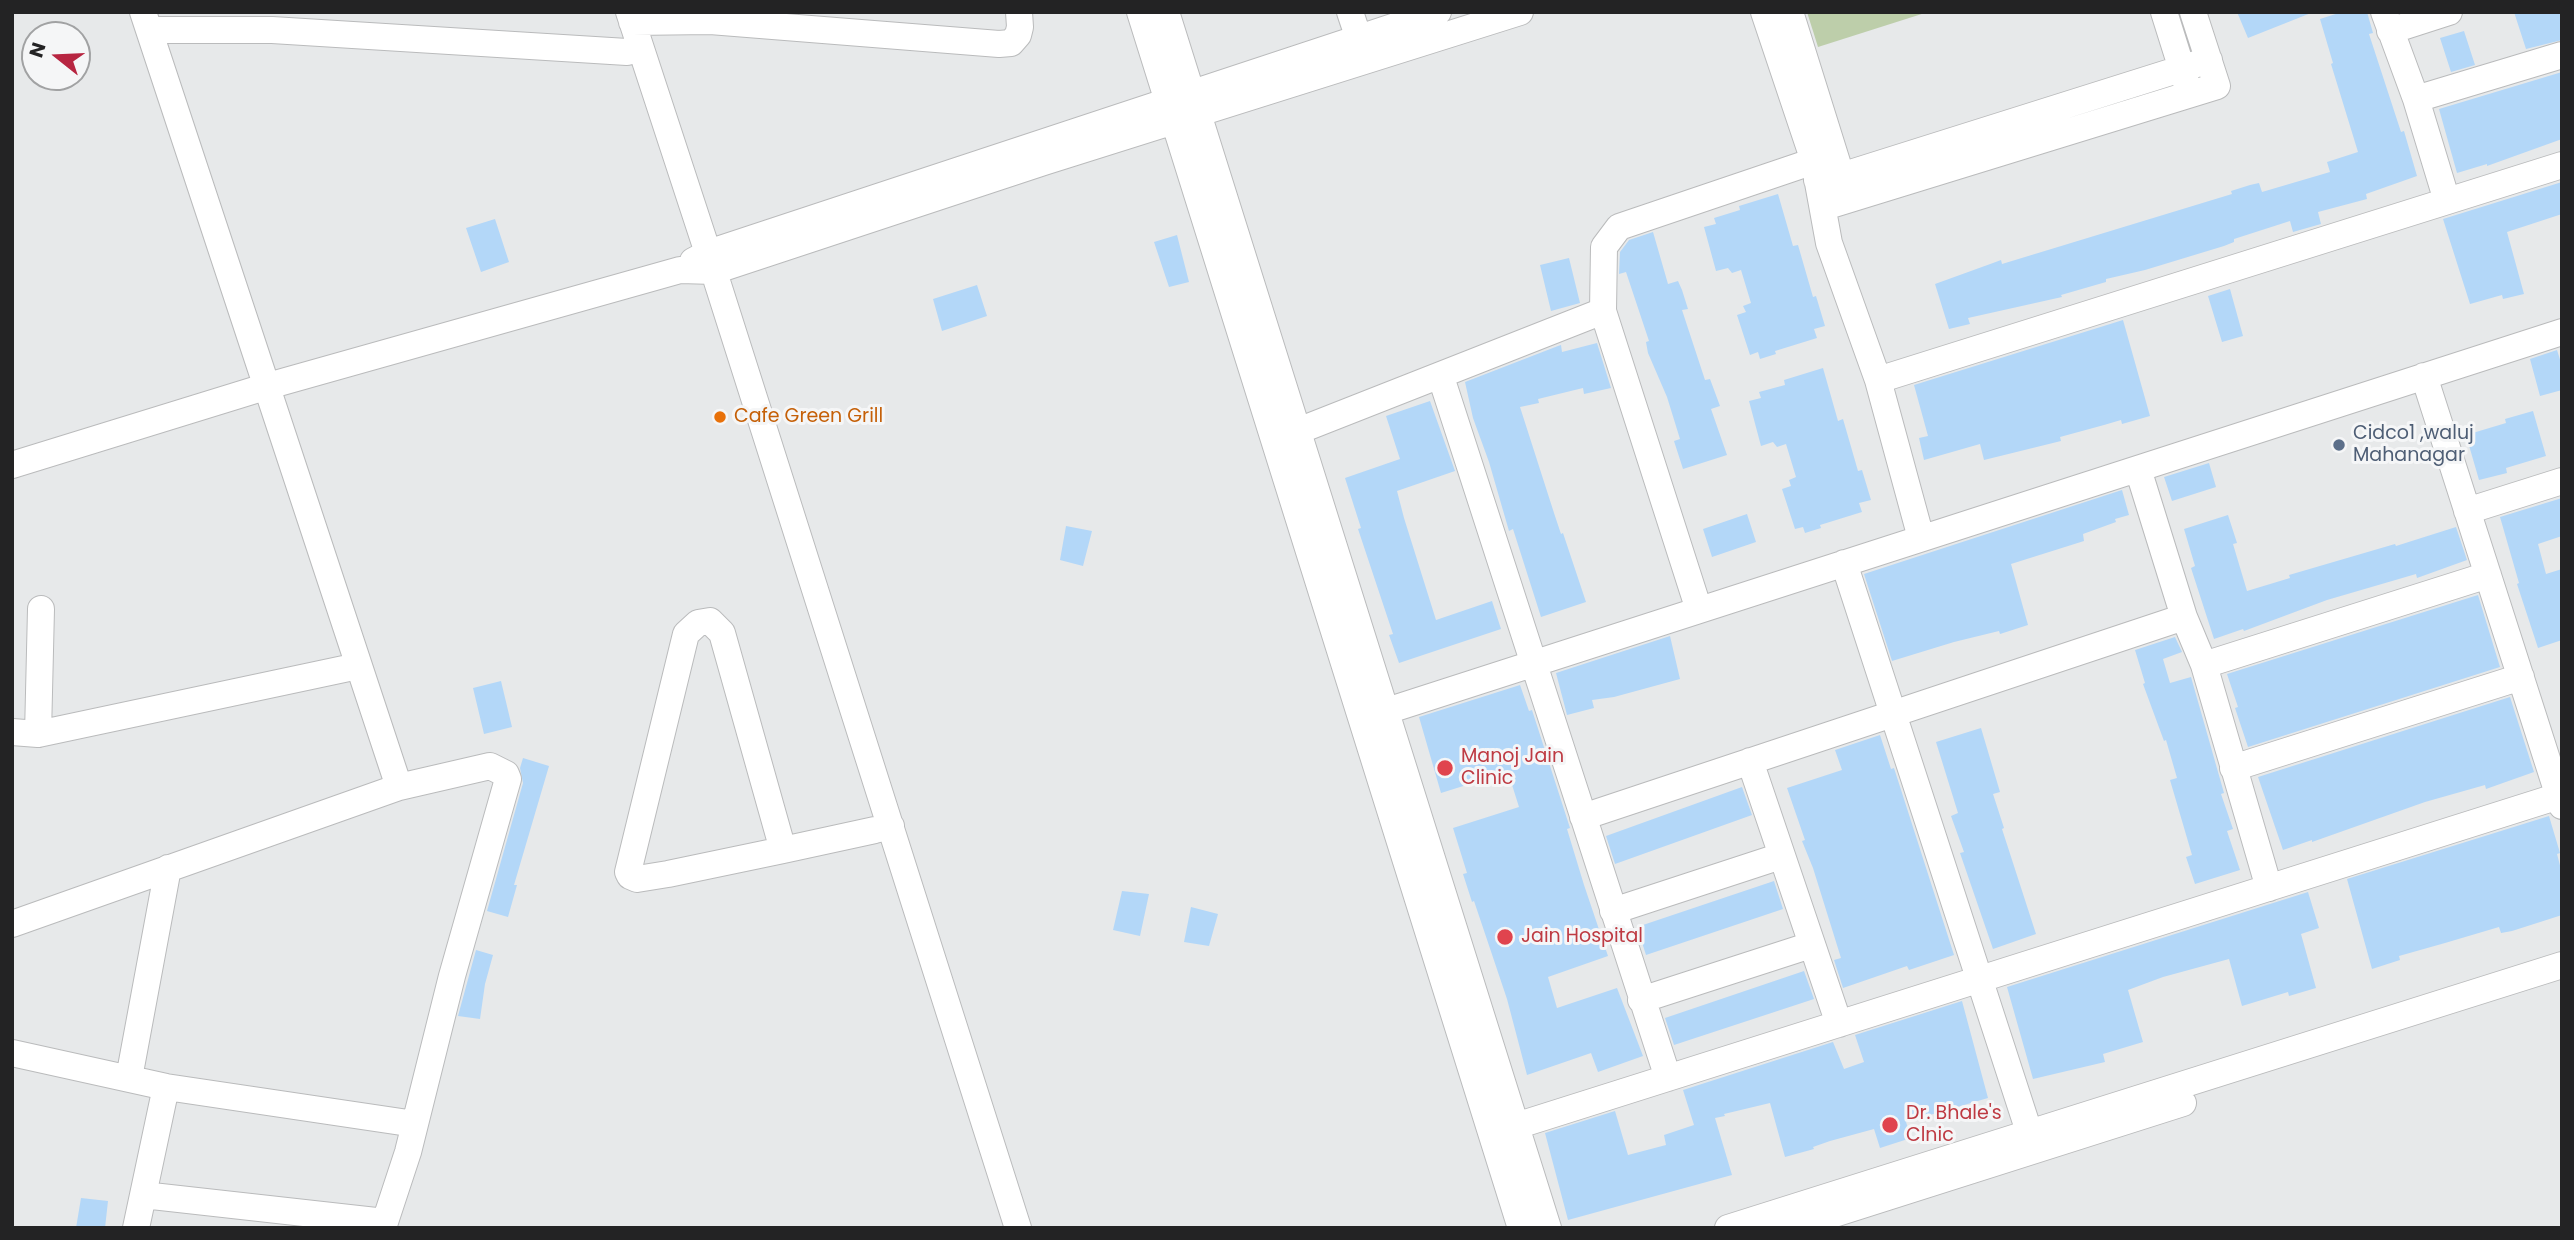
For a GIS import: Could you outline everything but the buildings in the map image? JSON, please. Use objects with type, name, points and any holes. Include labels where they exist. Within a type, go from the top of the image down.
[{"type":"street","points":[[625,15],[999,44],[1011,43],[1018,36],[1019,12]]},
{"type":"street","points":[[1140,12],[1183,108],[1504,1130],[1548,1228]]},
{"type":"street","points":[[1166,12],[1183,108]]},
{"type":"street","points":[[1350,12],[1362,49]]},
{"type":"street","points":[[1362,49],[1438,12]]},
{"type":"street","points":[[12,465],[268,386],[698,265],[1362,49],[1520,12]]},
{"type":"street","points":[[1764,12],[1830,179]]},
{"type":"street","points":[[1790,12],[1830,179],[1824,207],[1829,243],[1878,380],[1922,538]]},
{"type":"street","points":[[2164,12],[2190,94]]},
{"type":"street","points":[[1699,610],[1603,311],[1604,247],[1619,227],[2217,86],[2193,12]]},
{"type":"street","points":[[2447,201],[2416,99],[2387,22],[2449,12]]},
{"type":"street","points":[[625,15],[627,52],[1018,1228]]},
{"type":"street","points":[[625,15],[698,265]]},
{"type":"street","points":[[399,786],[146,21],[627,52]]},
{"type":"street","points":[[2416,99],[2562,55]]},
{"type":"street","points":[[1830,179],[2209,60]]},
{"type":"street","points":[[1878,380],[2562,165]]},
{"type":"street","points":[[1298,432],[1603,311]]},
{"type":"street","points":[[1374,715],[2562,332]]},
{"type":"street","points":[[1255,338],[1298,432],[1374,715]]},
{"type":"street","points":[[1504,1130],[2269,888],[2561,799],[2424,376]]},
{"type":"street","points":[[1441,377],[1668,1078]]},
{"type":"street","points":[[2138,468],[2184,617],[2204,665],[2269,888]]},
{"type":"street","points":[[2467,511],[2562,481]]},
{"type":"street","points":[[1844,563],[2031,1142]]},
{"type":"street","points":[[2204,665],[2488,575]]},
{"type":"street","points":[[41,608],[25,733],[358,666]]},
{"type":"street","points":[[1583,817],[2184,617]]},
{"type":"street","points":[[783,850],[722,633],[710,621],[698,623],[686,634],[628,872],[637,879],[783,850],[883,828]]},
{"type":"street","points":[[2233,768],[2521,677]]},
{"type":"street","points":[[1750,761],[1839,1024]]},
{"type":"street","points":[[12,924],[399,786],[490,766],[501,770],[509,779],[452,976],[408,1152],[384,1225],[220,1216],[143,1195]]},
{"type":"street","points":[[883,828],[1001,1228]]},
{"type":"street","points":[[1613,911],[1781,856]]},
{"type":"street","points":[[129,1079],[168,868]]},
{"type":"street","points":[[1641,1000],[1811,945]]},
{"type":"street","points":[[1790,1228],[2031,1142],[2562,965]]},
{"type":"street","points":[[1728,1228],[2031,1142],[2562,984]]},
{"type":"street","points":[[12,1053],[166,1087],[415,1124]]},
{"type":"street","points":[[136,1228],[166,1087]]},
{"type":"street","points":[[1504,1130],[1521,1228]]},
{"type":"green space","points":[[1807,12],[1928,12],[1818,47]]},
{"type":"place","name":"Cafe Green Grill","points":[[720,417]]},
{"type":"place","name":"Cidco1 ,waluj Mahanagar","points":[[2339,445]]},
{"type":"place","name":"Manoj Jain Clinic","points":[[1445,768]]},
{"type":"place","name":"Jain Hospital","points":[[1505,937]]},
{"type":"place","name":"Dr. Bhale's Clnic","points":[[1890,1125]]}]
